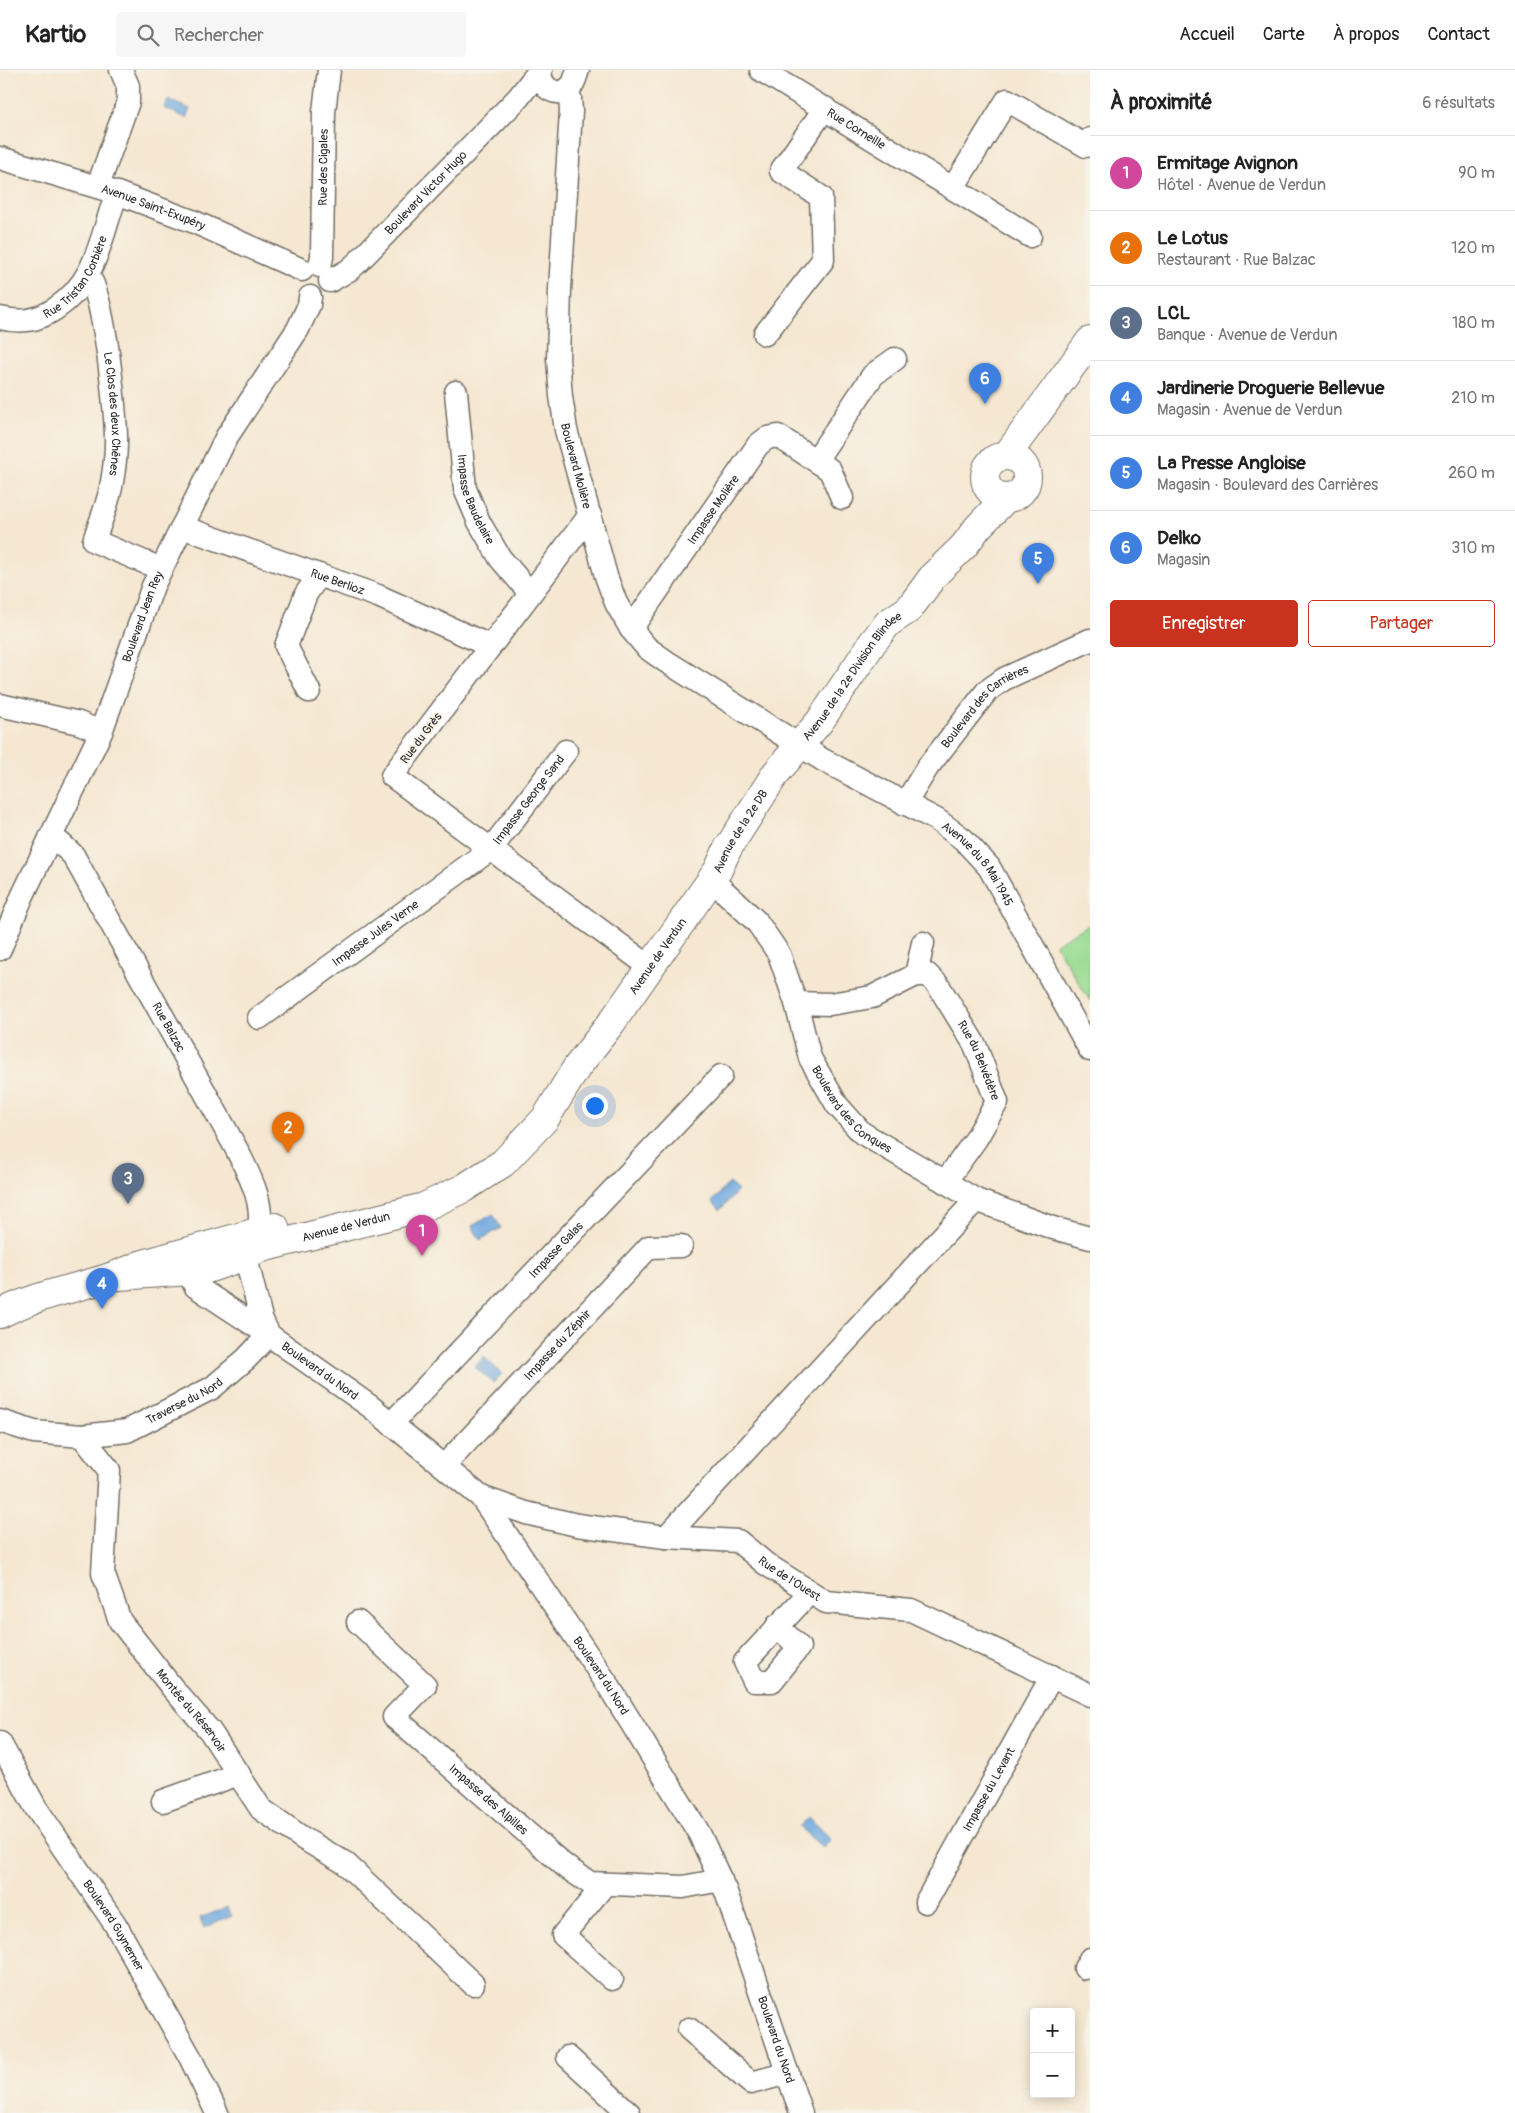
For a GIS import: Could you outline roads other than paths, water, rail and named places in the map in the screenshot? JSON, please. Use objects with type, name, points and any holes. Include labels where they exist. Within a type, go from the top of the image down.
[{"type":"main road","points":[[1016,462],[1043,437],[1087,361]]},
{"type":"main road","points":[[999,456],[1016,462],[1026,483],[1023,490],[1015,496],[996,491],[985,475],[988,466],[999,456]]},
{"type":"main road","name":"Avenue de la 2e Division Blindee","points":[[806,750],[820,721],[873,642],[888,623],[909,609],[934,574],[950,539],[996,491]]},
{"type":"main road","name":"Avenue de la 2e DB","points":[[714,875],[738,855],[759,831],[806,750]]},
{"type":"main road","name":"Avenue de Verdun","points":[[0,1314],[16,1305],[62,1290],[119,1276],[194,1260],[219,1266],[253,1242],[270,1245],[424,1207],[464,1188],[503,1163],[544,1119],[577,1067],[714,875]]},
{"type":"street","name":"Rue Tristan Corbière","points":[[0,318],[28,322],[46,315],[66,302],[79,289],[98,255],[108,189],[128,102],[128,86],[121,70]]},
{"type":"street","name":"Rue des Cigales","points":[[317,272],[322,257],[324,112],[329,70]]},
{"type":"street","points":[[548,79],[572,85],[578,70]]},
{"type":"street","name":"Rue Corneille","points":[[761,70],[826,108],[1030,236]]},
{"type":"street","name":"Boulevard Victor Hugo","points":[[310,297],[315,298],[324,294],[327,290],[317,272],[350,270],[518,98],[539,89],[548,79]]},
{"type":"street","name":"Boulevard Molière","points":[[548,79],[570,98],[571,111],[558,359],[561,396],[566,430],[606,576],[616,603],[631,629],[647,648],[806,750]]},
{"type":"street","points":[[953,188],[1007,100],[1086,146],[1090,139]]},
{"type":"street","points":[[765,334],[823,260],[821,197],[781,171],[826,108]]},
{"type":"street","name":"Avenue Saint-Exupéry","points":[[0,158],[108,189],[317,272]]},
{"type":"street","name":"Le Clos des deux Chênes","points":[[88,275],[93,280],[101,313],[113,384],[116,444],[112,484],[94,541],[161,569]]},
{"type":"street","name":"Boulevard Jean Rey","points":[[0,949],[100,732],[152,586],[226,438],[298,329],[309,305],[310,297]]},
{"type":"street","points":[[816,460],[873,375],[895,359]]},
{"type":"street","name":"Impasse Baudelaire","points":[[456,392],[465,489],[479,522],[500,558],[530,593]]},
{"type":"street","name":"Impasse Molière","points":[[631,629],[758,445],[767,438],[778,436],[830,470],[842,498]]},
{"type":"street","name":"Rue du Grès","points":[[590,515],[392,776],[492,848],[650,967]]},
{"type":"street","name":"Rue Berlioz","points":[[182,527],[378,596],[490,646]]},
{"type":"street","points":[[310,691],[286,646],[306,594],[319,575]]},
{"type":"street","name":"Boulevard des Carrières","points":[[905,804],[927,768],[987,691],[1004,678],[1090,640]]},
{"type":"street","points":[[0,705],[79,724],[100,732]]},
{"type":"street","name":"Avenue du 8 Mai 1945","points":[[806,750],[954,830],[978,853],[989,867],[1090,1050]]},
{"type":"street","name":"Impasse George Sand","points":[[492,848],[566,751]]},
{"type":"street","name":"Rue Balzac","points":[[50,838],[60,842],[73,855],[237,1150],[255,1188],[260,1216],[253,1242]]},
{"type":"street","name":"Impasse Jules Verne","points":[[259,1018],[492,848]]},
{"type":"street","name":"Boulevard des Conques","points":[[714,875],[757,922],[779,954],[796,1003],[810,1058],[837,1105],[862,1133],[976,1200],[1053,1228],[1090,1238]]},
{"type":"street","points":[[796,1003],[830,1004],[872,997],[916,975],[923,943]]},
{"type":"street","name":"Rue du Belvédère","points":[[916,975],[928,975],[938,985],[975,1045],[997,1102],[976,1139],[945,1182]]},
{"type":"street","name":"Impasse Galas","points":[[391,1424],[721,1076]]},
{"type":"street","points":[[666,1537],[976,1200]]},
{"type":"street","name":"Boulevard du Nord","points":[[253,1242],[247,1262],[260,1318],[269,1335]]},
{"type":"street","name":"Impasse du Zéphir","points":[[444,1466],[649,1247],[681,1246]]},
{"type":"street","name":"Boulevard du Nord","points":[[194,1260],[195,1286],[269,1335],[371,1407],[481,1497],[608,1685],[699,1834],[721,1880],[801,2113]]},
{"type":"street","name":"Traverse du Nord","points":[[82,1436],[127,1431],[212,1388],[246,1359],[269,1335]]},
{"type":"street","points":[[0,1421],[34,1432],[82,1436]]},
{"type":"street","name":"Montée du Réservoir","points":[[82,1436],[109,1470],[103,1574],[120,1621],[174,1690],[210,1732],[261,1809],[304,1839],[345,1863],[473,1984]]},
{"type":"street","name":"Rue de l'Ouest","points":[[481,1497],[526,1513],[577,1525],[666,1537],[738,1541],[766,1564],[826,1602],[910,1610],[1090,1695]]},
{"type":"street","points":[[778,1626],[810,1592]]},
{"type":"street","name":"Impasse des Alpilles","points":[[358,1622],[424,1685],[394,1717],[566,1867],[590,1883],[683,1887],[721,1880]]},
{"type":"street","name":"Impasse du Levant","points":[[926,1902],[1052,1676]]},
{"type":"street","name":"Boulevard Guynemer","points":[[0,1743],[36,1808],[115,1924],[190,2057],[217,2113]]},
{"type":"street","points":[[163,1801],[239,1774]]},
{"type":"street","points":[[605,1884],[563,1934],[612,1979]]},
{"type":"street","points":[[689,2029],[751,2084],[788,2073]]},
{"type":"street","points":[[568,2056],[628,2113]]},
{"type":"water","points":[[168,100],[190,109],[186,118],[164,108]]},
{"type":"water","points":[[729,1183],[738,1191],[720,1210],[712,1202]]},
{"type":"water","points":[[493,1214],[501,1228],[480,1240],[472,1226]]},
{"type":"water","points":[[484,1357],[502,1374],[493,1383],[475,1367]]},
{"type":"water","points":[[809,1817],[831,1839],[823,1848],[799,1827]]},
{"type":"water","points":[[227,1907],[232,1916],[204,1928],[200,1918]]},
{"type":"place","name":"Delko","points":[[985,404]]},
{"type":"place","name":"La Presse Angloise","points":[[1038,584]]},
{"type":"place","name":"Le Lotus","points":[[288,1153]]},
{"type":"place","name":"LCL","points":[[128,1204]]},
{"type":"place","name":"Ermitage Avignon","points":[[422,1256]]},
{"type":"place","name":"Jardinerie Droguerie Bellevue","points":[[102,1309]]}]
